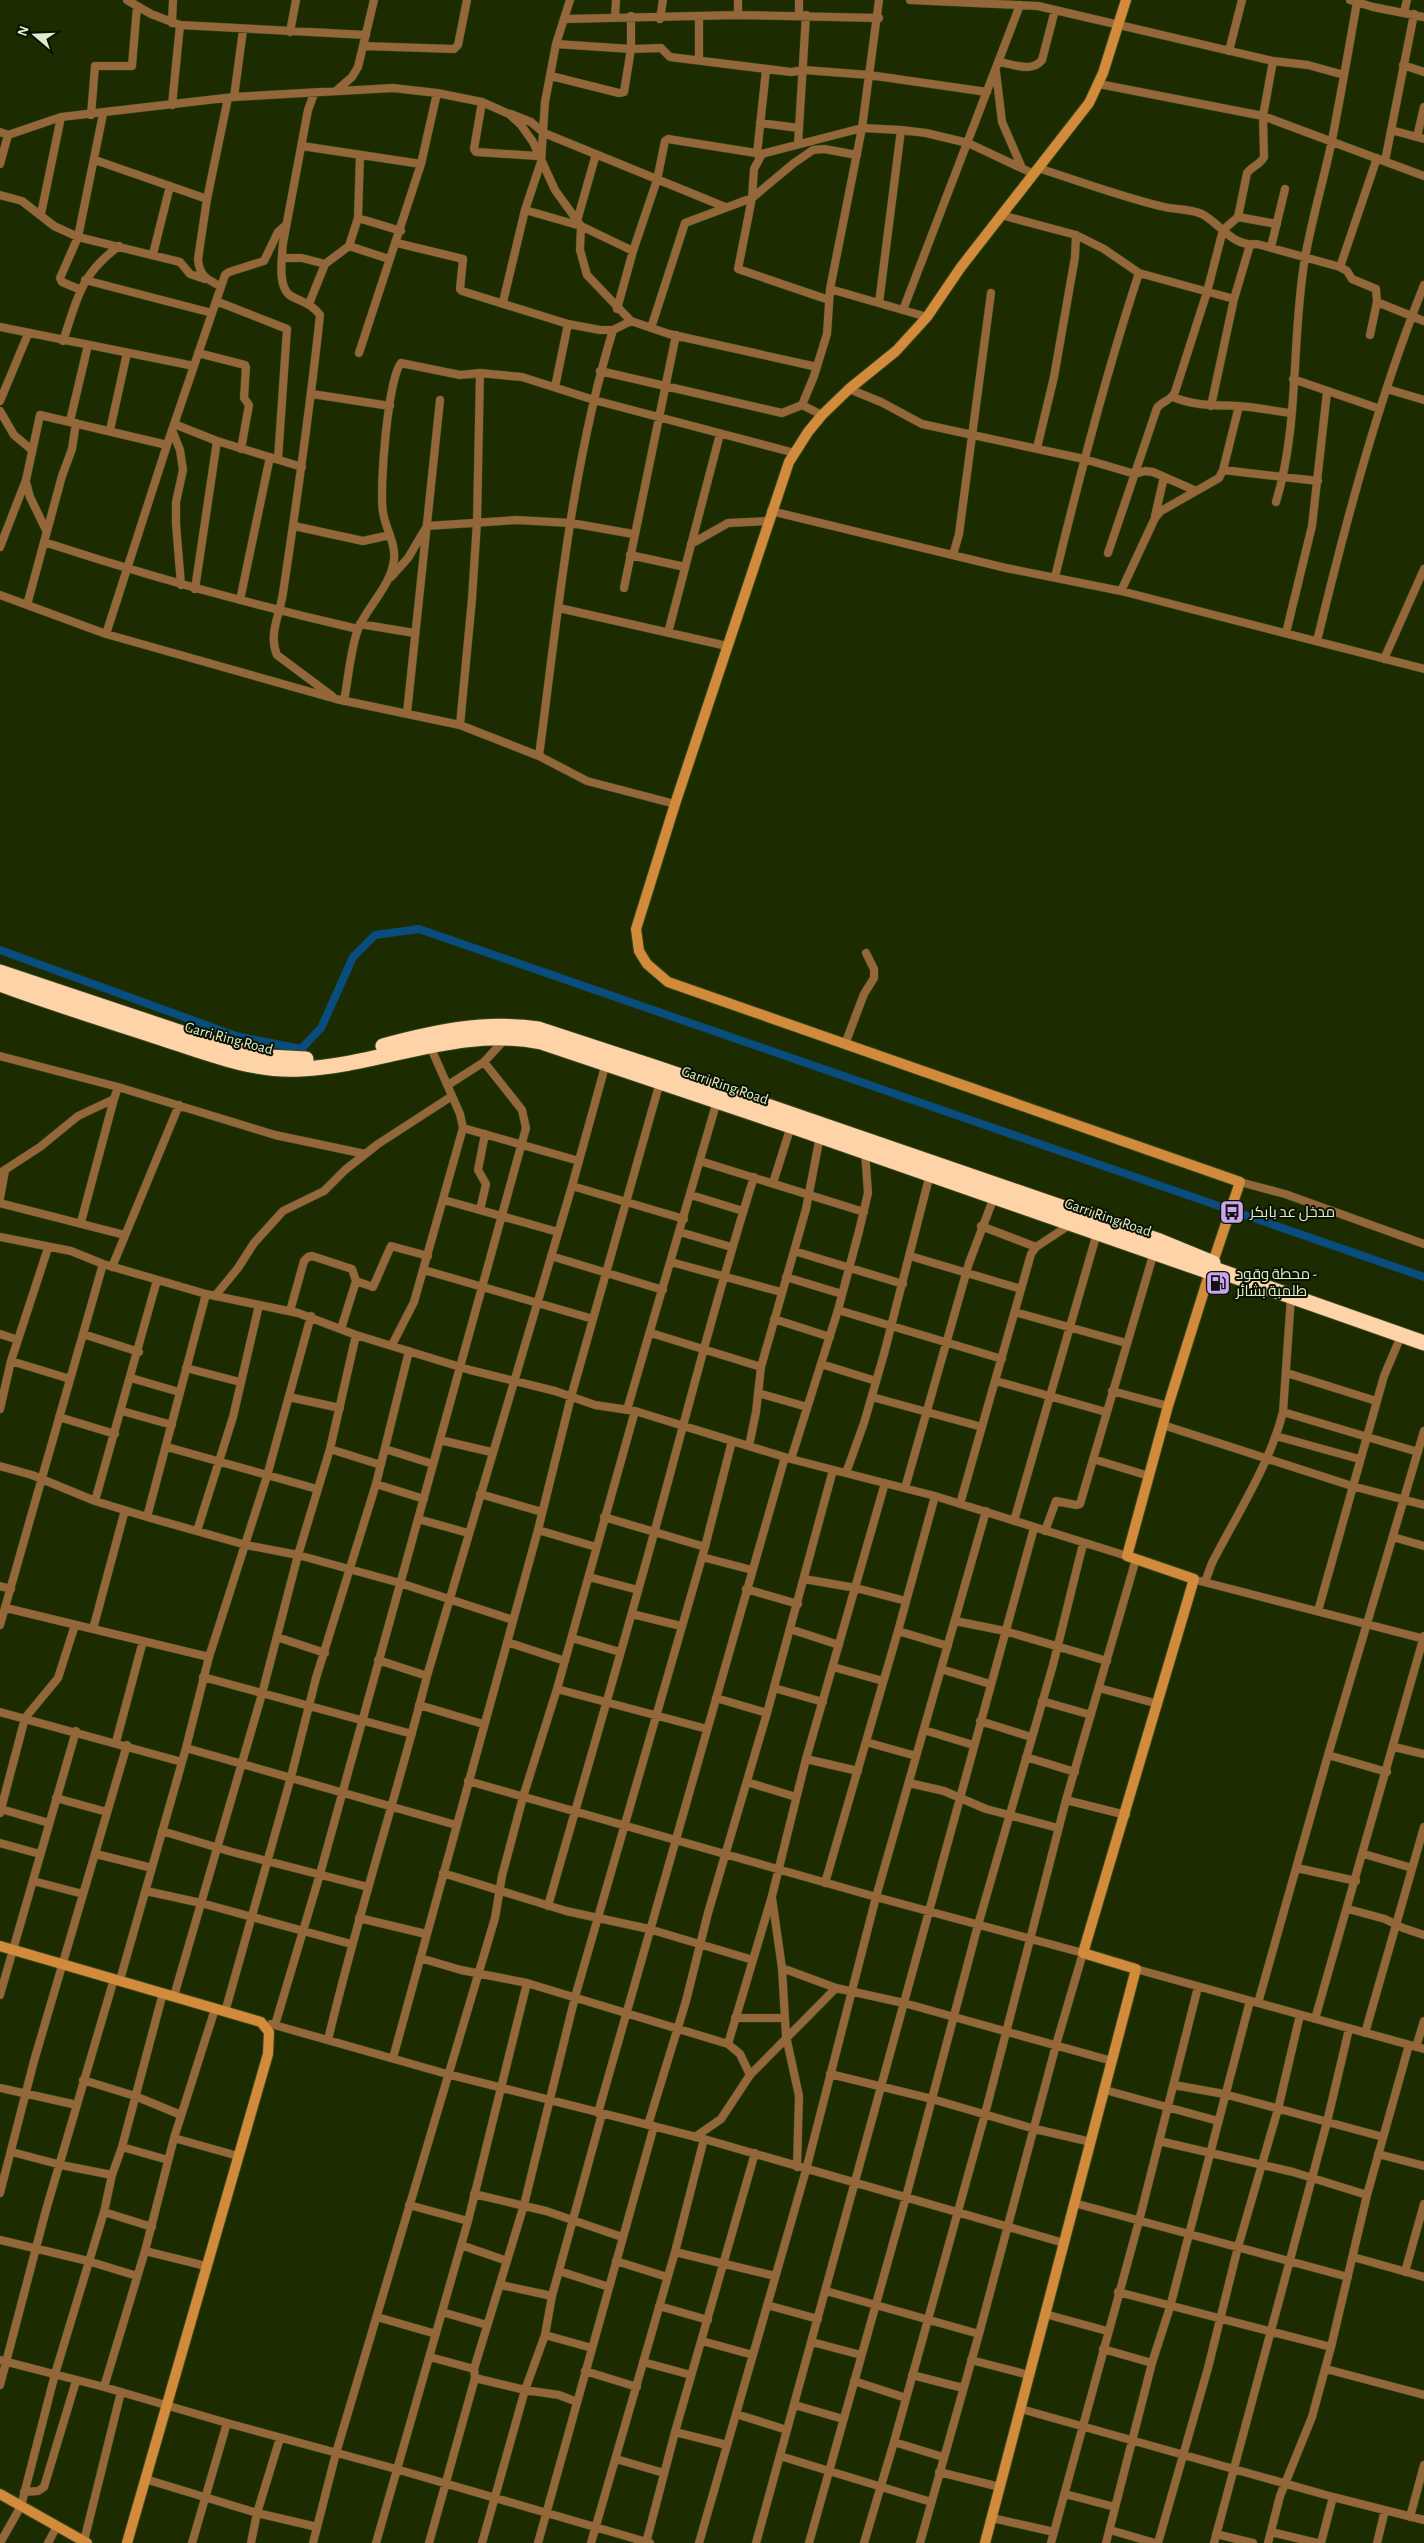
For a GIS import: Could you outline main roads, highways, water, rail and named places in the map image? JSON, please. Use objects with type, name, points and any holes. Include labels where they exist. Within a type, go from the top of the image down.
[{"type":"highway","name":"Garri Ring Road","points":[[0,972],[221,1046],[269,1057],[295,1059],[337,1056],[466,1028],[508,1026],[538,1030],[764,1105],[1157,1240],[1213,1268]]},
{"type":"highway","name":"Garri Ring Road","points":[[0,984],[131,1028],[258,1066],[281,1069],[330,1067],[465,1040],[506,1038],[540,1042],[791,1126],[1154,1252],[1213,1268],[1424,1343]]},
{"type":"waterway","points":[[0,950],[236,1036],[301,1049],[321,1028],[353,957],[375,935],[419,929],[1424,1277]]},
{"type":"place","name":"مدخل عد بابكر","points":[[1232,1212]]},
{"type":"place","name":"محطة وقود - طلمبة بشائر","points":[[1218,1283]]}]
